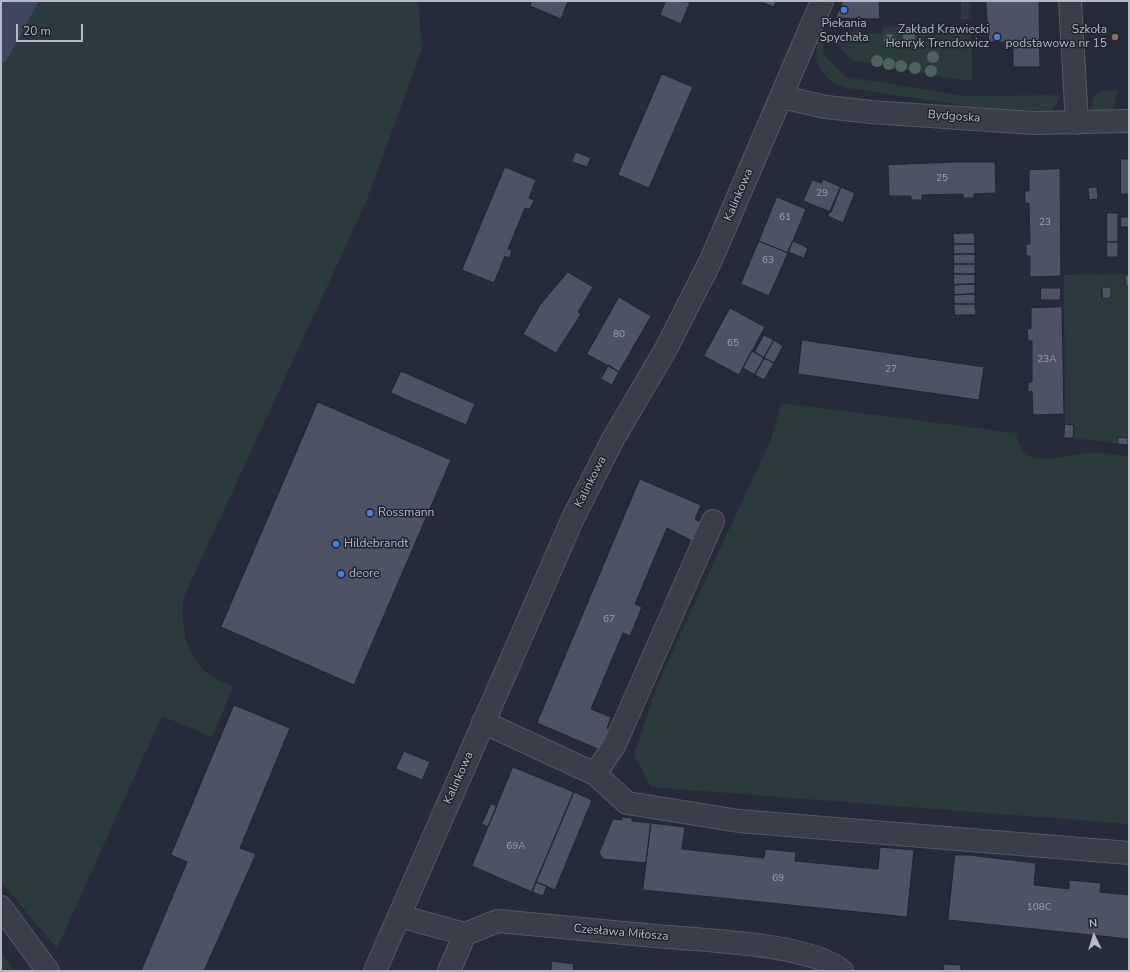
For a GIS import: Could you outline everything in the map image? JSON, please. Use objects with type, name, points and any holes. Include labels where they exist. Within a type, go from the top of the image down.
[{"type":"street","name":"Kalinkowa","points":[[375,971],[573,518],[612,441],[667,347],[711,260],[822,1]]},
{"type":"street","points":[[1070,1],[1076,123]]},
{"type":"street","name":"Bydgoska","points":[[781,97],[826,106],[871,112],[1034,123],[1129,122]]},
{"type":"street","points":[[595,774],[615,744],[713,521]]},
{"type":"street","points":[[483,722],[595,774],[627,803],[739,821],[1129,853]]},
{"type":"street","points":[[1,907],[48,971]]},
{"type":"street","points":[[399,916],[465,934],[450,971]]},
{"type":"street","name":"Czesława Miłosza","points":[[465,934],[498,921],[735,943],[797,952],[834,965],[842,971]]},
{"type":"shaded area","points":[[39,1],[418,1],[422,49],[366,202],[183,599],[184,630],[189,649],[194,658],[208,674],[233,687],[212,737],[162,716],[57,948],[1,882],[1,64],[7,60]]},
{"type":"shaded area","points":[[961,1],[970,1],[971,19],[961,19]]},
{"type":"shaded area","points":[[901,25],[921,25],[920,30],[923,33],[945,34],[953,26],[971,27],[972,79],[961,80],[852,60],[837,44],[838,36],[859,30],[864,34],[882,34],[883,28]]},
{"type":"shaded area","points":[[820,36],[824,38],[823,49],[825,56],[846,77],[964,96],[1061,95],[1052,111],[991,109],[847,88],[838,85],[820,69],[816,54]]},
{"type":"shaded area","points":[[1118,90],[1113,110],[1091,110],[1093,98],[1098,92]]},
{"type":"shaded area","points":[[1129,274],[1129,445],[1065,437],[1064,275]]},
{"type":"shaded area","points":[[781,403],[1016,433],[1020,446],[1027,454],[1036,458],[1046,459],[1097,453],[1129,457],[1129,824],[651,787],[634,755],[658,683],[771,439]]},
{"type":"shaded area","points":[[1,951],[15,971],[1,971]]},
{"type":"water","points":[[1,1],[39,1],[7,60],[1,64]]},
{"type":"building","points":[[532,1],[568,1],[561,19],[530,6]]},
{"type":"building","points":[[666,1],[690,2],[681,24],[660,15]]},
{"type":"building","points":[[760,1],[776,1],[774,7]]},
{"type":"building","points":[[843,1],[879,1],[880,19],[836,18]]},
{"type":"building","points":[[986,1],[1039,1],[1040,67],[1013,67],[1013,42],[989,42]]},
{"type":"building","points":[[662,74],[693,87],[649,188],[618,175]]},
{"type":"building","points":[[576,152],[591,158],[587,167],[572,162]]},
{"type":"building","points":[[1121,159],[1129,159],[1129,194],[1121,194]]},
{"type":"building","points":[[995,162],[996,193],[974,194],[974,198],[963,198],[963,194],[922,195],[922,200],[911,200],[911,196],[889,196],[888,165]]},
{"type":"building","points":[[505,167],[536,180],[529,198],[534,200],[530,209],[525,208],[508,249],[512,250],[511,254],[509,258],[505,256],[494,283],[462,270]]},
{"type":"building","points":[[1060,169],[1061,276],[1030,277],[1030,256],[1026,256],[1026,244],[1030,244],[1029,203],[1025,203],[1025,191],[1029,191],[1029,170]]},
{"type":"building","points":[[823,179],[841,187],[831,212],[803,201],[812,180],[821,183]]},
{"type":"building","points":[[841,187],[855,193],[843,223],[828,216]]},
{"type":"building","points":[[1097,187],[1098,199],[1089,200],[1088,188]]},
{"type":"building","points":[[777,197],[806,209],[788,253],[759,241]]},
{"type":"building","points":[[1107,213],[1118,213],[1118,242],[1107,242]]},
{"type":"building","points":[[1121,217],[1129,217],[1129,227],[1121,227]]},
{"type":"building","points":[[974,233],[975,244],[954,244],[953,234]]},
{"type":"building","points":[[759,241],[788,253],[769,296],[741,284]]},
{"type":"building","points":[[793,241],[808,248],[804,258],[788,252]]},
{"type":"building","points":[[1107,242],[1118,242],[1118,257],[1107,257]]},
{"type":"building","points":[[954,244],[975,244],[975,254],[954,254]]},
{"type":"building","points":[[954,254],[975,254],[975,264],[954,264]]},
{"type":"building","points":[[954,264],[975,264],[975,274],[954,274]]},
{"type":"building","points":[[568,272],[593,287],[578,312],[581,314],[556,353],[523,334],[540,305]]},
{"type":"building","points":[[954,274],[975,274],[975,284],[954,285]]},
{"type":"building","points":[[1125,275],[1129,275],[1129,286],[1126,286]]},
{"type":"building","points":[[975,284],[975,294],[954,295],[954,285]]},
{"type":"building","points":[[1102,287],[1111,287],[1111,298],[1103,299]]},
{"type":"building","points":[[1041,288],[1061,288],[1060,300],[1041,300]]},
{"type":"building","points":[[975,294],[975,304],[954,304],[954,295]]},
{"type":"building","points":[[619,297],[651,316],[619,372],[587,354]]},
{"type":"building","points":[[954,304],[975,304],[976,315],[955,315]]},
{"type":"building","points":[[1062,307],[1064,414],[1033,415],[1032,391],[1028,392],[1028,382],[1032,382],[1032,341],[1028,341],[1027,329],[1031,329],[1031,308]]},
{"type":"building","points":[[730,308],[765,327],[739,375],[704,356]]},
{"type":"building","points":[[764,335],[774,340],[764,358],[755,352]]},
{"type":"building","points":[[774,340],[783,346],[774,363],[764,358]]},
{"type":"building","points":[[802,340],[984,367],[979,400],[798,374]]},
{"type":"building","points":[[752,351],[764,358],[755,375],[743,368]]},
{"type":"building","points":[[764,358],[774,363],[764,380],[755,375]]},
{"type":"building","points":[[609,365],[619,372],[612,385],[601,379]]},
{"type":"building","points":[[401,371],[475,404],[466,425],[391,393]]},
{"type":"building","name":"Hildebrandt","points":[[318,402],[451,460],[354,685],[221,627]]},
{"type":"building","points":[[1065,424],[1074,425],[1073,438],[1064,438]]},
{"type":"building","points":[[1118,437],[1128,438],[1128,445],[1118,444]]},
{"type":"building","points":[[640,479],[701,505],[695,519],[702,523],[694,542],[667,528],[635,604],[642,607],[630,636],[623,633],[591,709],[611,717],[607,728],[614,731],[606,750],[599,747],[598,749],[537,723]]},
{"type":"building","points":[[234,705],[290,728],[240,848],[256,854],[204,971],[141,971],[187,862],[171,855]]},
{"type":"building","points":[[404,751],[430,762],[422,780],[396,769]]},
{"type":"building","points":[[513,767],[574,792],[532,892],[472,866]]},
{"type":"building","points":[[574,792],[592,800],[555,890],[536,882]]},
{"type":"building","points":[[491,804],[497,806],[488,827],[482,824]]},
{"type":"building","points":[[621,817],[632,818],[632,821],[651,823],[646,863],[603,859],[599,853],[613,819],[622,820]]},
{"type":"building","points":[[651,823],[685,827],[682,849],[764,858],[765,849],[796,852],[795,861],[878,869],[880,847],[914,850],[907,917],[643,890]]},
{"type":"building","points":[[955,855],[969,855],[1036,863],[1034,885],[1069,889],[1069,880],[1101,883],[1100,892],[1129,895],[1129,939],[948,920]]},
{"type":"building","points":[[536,882],[547,886],[543,896],[532,892]]},
{"type":"building","points":[[552,961],[574,964],[573,971],[551,971]]},
{"type":"building","points":[[944,964],[961,965],[961,971],[944,971]]},
{"type":"place","name":"Piekania Spychała","points":[[844,10]]},
{"type":"place","name":"Zakład Krawiecki Henryk Trendowicz","points":[[997,37]]},
{"type":"place","name":"Szkoła podstawowa nr 15","points":[[1115,37]]},
{"type":"place","name":"Rossmann","points":[[370,513]]},
{"type":"place","name":"Hildebrandt","points":[[336,544]]},
{"type":"place","name":"deore","points":[[341,574]]}]
